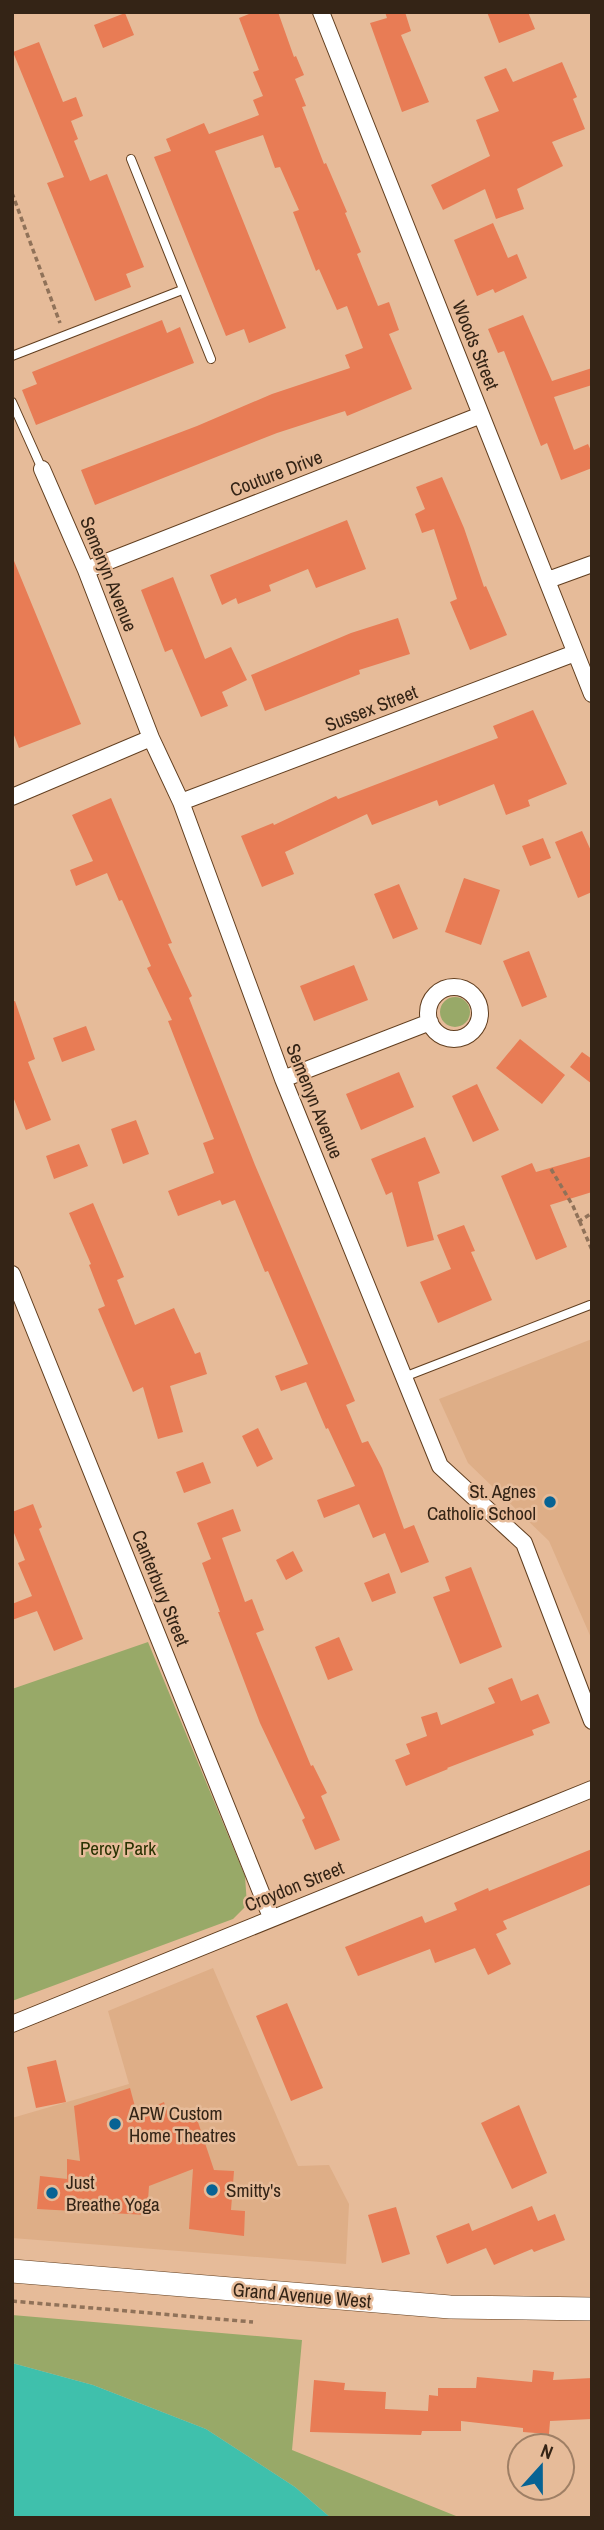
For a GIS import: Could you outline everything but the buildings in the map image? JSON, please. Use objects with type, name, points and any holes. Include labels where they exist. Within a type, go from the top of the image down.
[{"type":"main road","name":"Grand Avenue West","points":[[12,2271],[450,2307],[592,2309]]},
{"type":"street","name":"Woods Street","points":[[321,12],[592,694]]},
{"type":"street","name":"Couture Drive","points":[[86,570],[481,415]]},
{"type":"street","name":"Semenyn Avenue","points":[[42,469],[86,570],[151,738],[181,802],[283,1079],[440,1466],[524,1543],[592,1721]]},
{"type":"street","points":[[548,579],[592,564]]},
{"type":"street","name":"Sussex Street","points":[[181,802],[575,653]]},
{"type":"street","points":[[12,797],[151,738]]},
{"type":"street","points":[[283,1079],[430,1022]]},
{"type":"street","name":"Canterbury Street","points":[[12,1274],[271,1917]]},
{"type":"street","name":"Croydon Street","points":[[12,2024],[592,1789]]},
{"type":"lane","points":[[131,159],[211,359]]},
{"type":"lane","points":[[12,356],[182,290]]},
{"type":"lane","points":[[12,402],[42,469]]},
{"type":"lane","points":[[404,1377],[590,1305]]},
{"type":"path","points":[[12,193],[65,335]]},
{"type":"path","points":[[551,1169],[573,1206],[592,1250]]},
{"type":"path","points":[[579,1223],[592,1213]]},
{"type":"path","points":[[12,2301],[253,2322]]},
{"type":"shaded area","name":"St. Agnes Catholic School","points":[[592,1339],[592,1640],[549,1541],[468,1463],[439,1399]]},
{"type":"shaded area","points":[[213,1968],[298,2166],[329,2165],[349,2204],[346,2264],[12,2238],[12,2118],[129,2084],[108,2011]]},
{"type":"green space","points":[[455,997],[461,998],[469,1006],[469,1018],[461,1026],[455,1027],[449,1026],[441,1018],[440,1012],[441,1006],[449,998]]},
{"type":"green space","name":"Percy Park","points":[[148,1642],[245,1876],[247,1905],[233,1919],[12,2001],[12,1689]]},
{"type":"green space","points":[[12,2315],[302,2340],[292,2450],[461,2518],[331,2518],[295,2487],[206,2429],[93,2385],[12,2363]]},
{"type":"water","points":[[12,2363],[93,2385],[206,2429],[295,2487],[331,2518],[12,2518]]},
{"type":"place","name":"St. Agnes Catholic School","points":[[550,1502]]},
{"type":"place","name":"APW Custom Home Theatres","points":[[115,2124]]},
{"type":"place","name":"Smitty's","points":[[212,2190]]},
{"type":"place","name":"Just Breathe Yoga","points":[[52,2193]]}]
